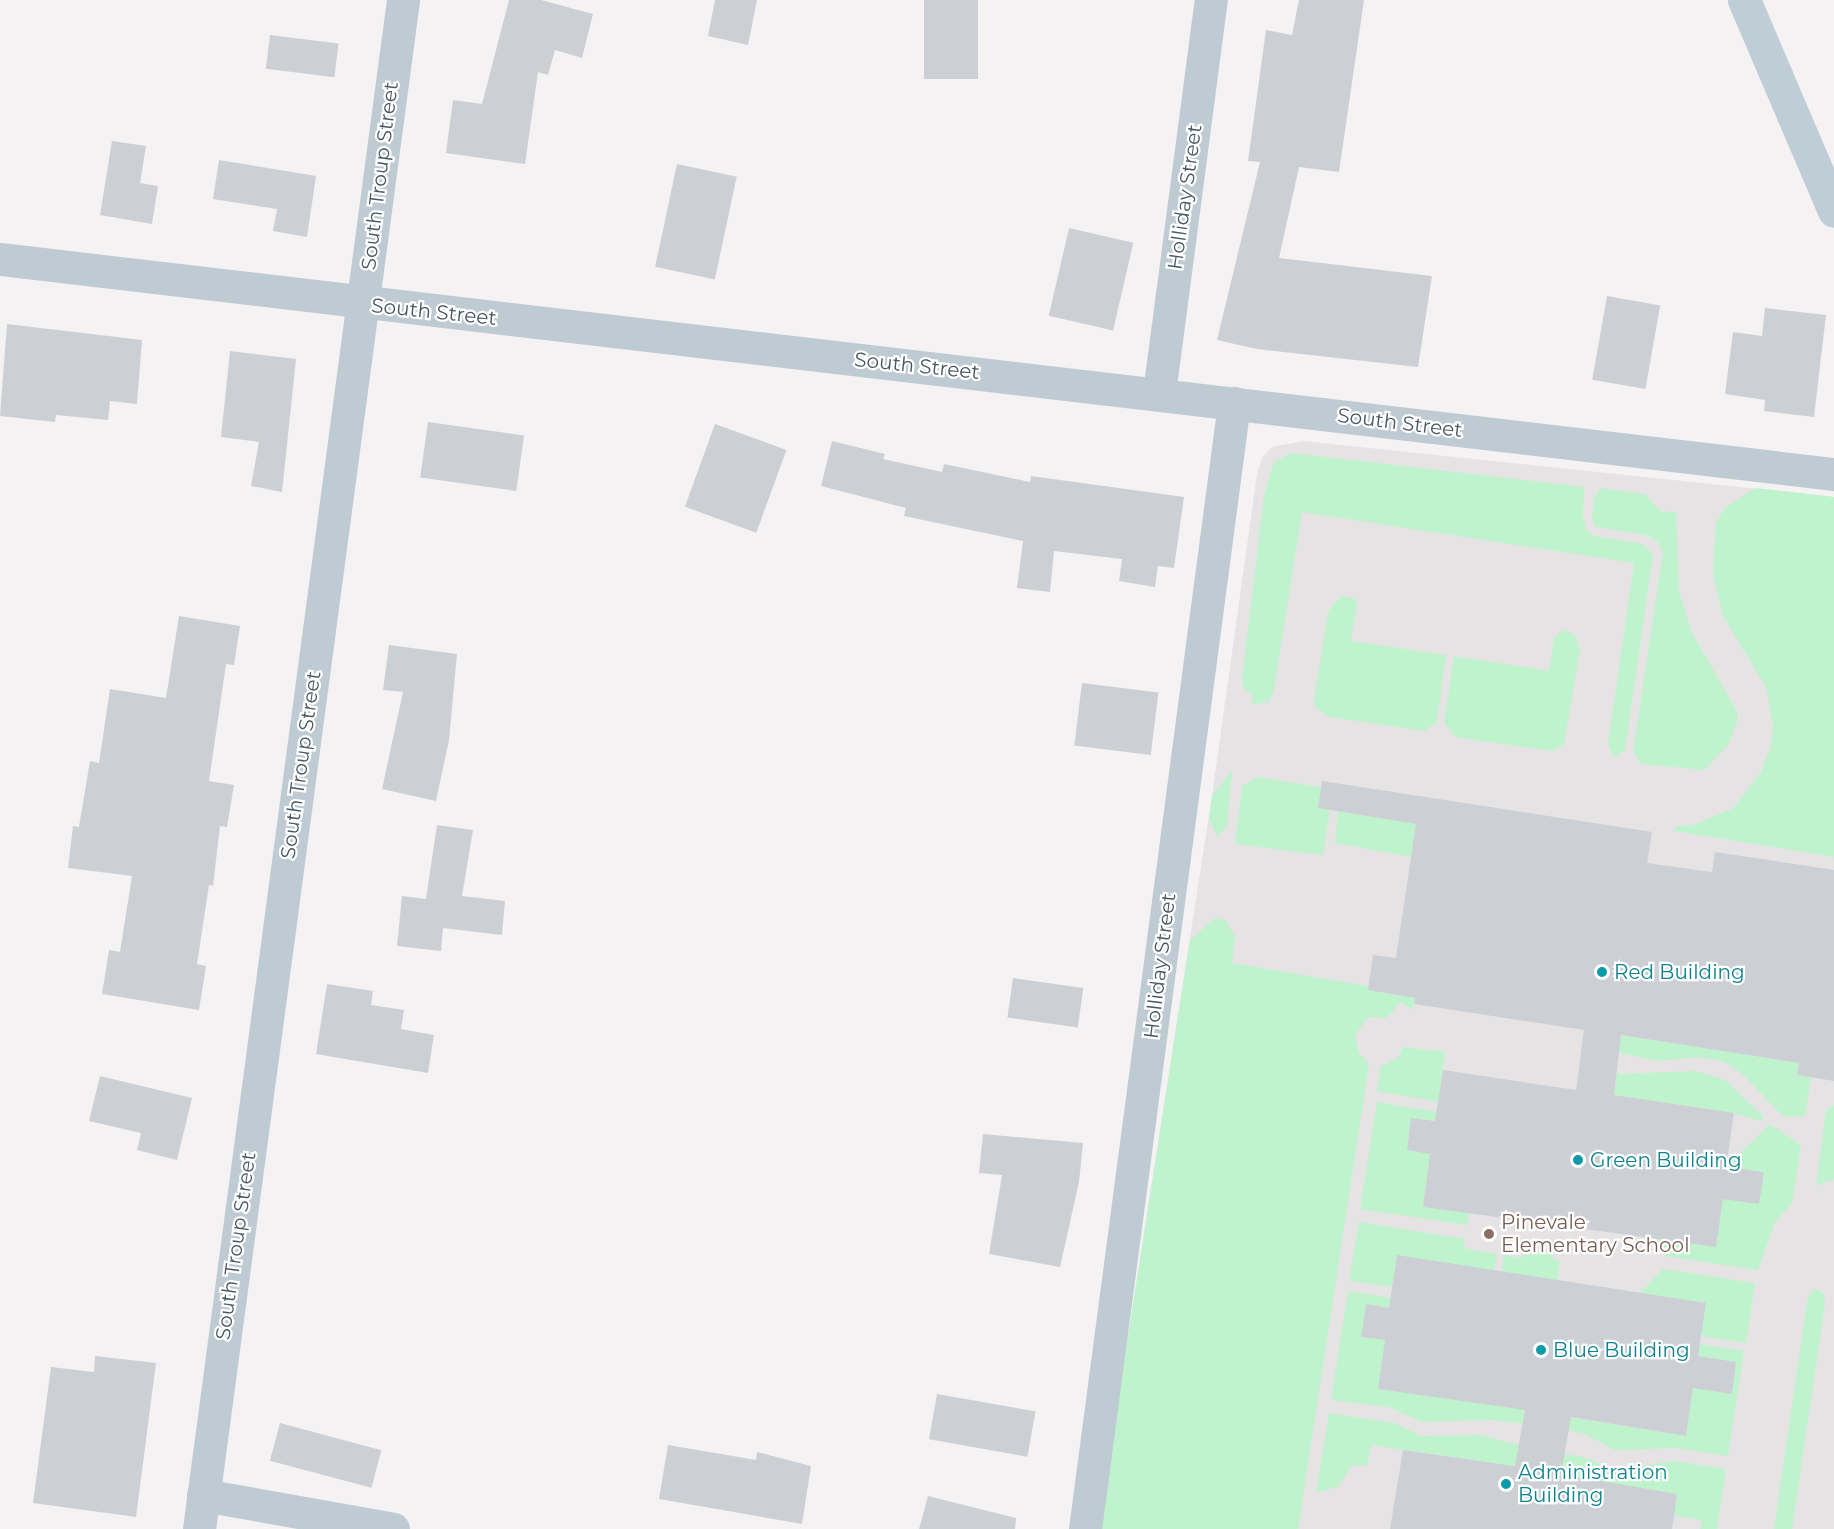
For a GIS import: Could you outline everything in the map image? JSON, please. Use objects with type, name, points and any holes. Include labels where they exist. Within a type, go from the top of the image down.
[{"type":"street","name":"South Troup Street","points":[[199,1529],[403,0]]},
{"type":"street","name":"Holliday Street","points":[[1159,393],[1210,0]]},
{"type":"street","points":[[1744,0],[1832,202]]},
{"type":"street","name":"South Street","points":[[0,260],[363,304],[1159,393],[1834,474]]},
{"type":"street","name":"Holliday Street","points":[[1085,1529],[1234,403]]},
{"type":"street","points":[[203,1495],[393,1529]]},
{"type":"shaded area","name":"Pinevale Elementary School","points":[[1303,441],[1834,497],[1834,1529],[1098,1529],[1212,796],[1257,474],[1262,458],[1272,447]]},
{"type":"green space","points":[[1291,453],[1584,487],[1583,517],[1587,531],[1594,536],[1643,544],[1653,554],[1625,750],[1614,757],[1608,744],[1634,563],[1302,512],[1274,689],[1269,701],[1252,705],[1253,695],[1244,688],[1242,680],[1264,495],[1274,462]]},
{"type":"green space","points":[[1600,488],[1645,494],[1660,511],[1676,512],[1679,592],[1692,633],[1737,711],[1737,722],[1728,745],[1704,770],[1641,764],[1633,752],[1663,553],[1658,542],[1646,535],[1596,527],[1592,519],[1594,499]]},
{"type":"green space","points":[[1756,488],[1834,497],[1834,857],[1675,831],[1676,826],[1692,825],[1734,808],[1761,772],[1771,746],[1773,725],[1766,687],[1723,616],[1713,574],[1716,522],[1726,507]]},
{"type":"green space","points":[[1340,596],[1353,598],[1357,602],[1351,641],[1446,655],[1437,722],[1424,731],[1330,717],[1316,708],[1314,700],[1328,612]]},
{"type":"green space","points":[[1563,630],[1575,635],[1580,649],[1564,744],[1553,751],[1455,737],[1444,723],[1454,656],[1549,671],[1554,638]]},
{"type":"green space","points":[[1232,770],[1227,827],[1217,836],[1209,819],[1212,796]]},
{"type":"green space","points":[[1258,777],[1333,789],[1323,855],[1235,844],[1242,786]]},
{"type":"green space","points":[[1338,812],[1594,853],[1437,861],[1411,857],[1335,843]]},
{"type":"green space","points":[[1215,918],[1225,920],[1235,936],[1232,963],[1369,986],[1368,990],[1415,998],[1413,1010],[1400,1002],[1387,1018],[1368,1017],[1355,1035],[1359,1053],[1369,1064],[1298,1529],[1098,1529],[1190,940]]},
{"type":"green space","points":[[1614,1034],[1799,1063],[1797,1075],[1811,1077],[1805,1116],[1784,1117],[1740,1072],[1723,1061],[1696,1057],[1659,1061],[1619,1053]]},
{"type":"green space","points":[[1403,1047],[1445,1052],[1438,1102],[1377,1091],[1381,1066],[1398,1058]]},
{"type":"green space","points":[[1696,1071],[1725,1080],[1764,1117],[1760,1121],[1734,1113],[1607,1094],[1616,1074]]},
{"type":"green space","points":[[1377,1102],[1437,1112],[1436,1121],[1411,1118],[1407,1150],[1430,1154],[1423,1204],[1469,1211],[1467,1225],[1360,1209]]},
{"type":"green space","points":[[1834,1105],[1834,1179],[1816,1186],[1826,1111]]},
{"type":"green space","points":[[1770,1124],[1801,1145],[1792,1203],[1775,1222],[1758,1270],[1665,1256],[1654,1238],[1716,1247],[1723,1199],[1763,1172],[1726,1167]]},
{"type":"green space","points":[[1359,1222],[1465,1239],[1464,1248],[1497,1254],[1494,1270],[1393,1287],[1349,1281]]},
{"type":"green space","points":[[1524,1250],[1554,1255],[1553,1260],[1560,1261],[1557,1280],[1502,1272],[1504,1255],[1522,1258]]},
{"type":"green space","points":[[1663,1269],[1755,1283],[1746,1343],[1701,1336],[1705,1303],[1640,1293]]},
{"type":"green space","points":[[1818,1289],[1824,1294],[1825,1304],[1792,1529],[1774,1529],[1807,1302],[1811,1292]]},
{"type":"green space","points":[[1348,1291],[1391,1298],[1389,1308],[1366,1305],[1361,1337],[1385,1340],[1536,1411],[1533,1425],[1492,1420],[1423,1422],[1388,1407],[1331,1400]]},
{"type":"green space","points":[[1700,1344],[1744,1351],[1728,1456],[1676,1448],[1615,1450],[1585,1434],[1560,1429],[1562,1416],[1686,1436],[1693,1388],[1736,1362],[1698,1356]]},
{"type":"green space","points":[[1329,1413],[1394,1423],[1421,1436],[1479,1435],[1519,1445],[1528,1468],[1371,1445],[1367,1465],[1351,1466],[1339,1486],[1316,1493]]},
{"type":"green space","points":[[1557,1453],[1583,1457],[1615,1470],[1675,1461],[1726,1469],[1717,1529],[1700,1529],[1702,1520],[1674,1516],[1554,1473]]},
{"type":"building","points":[[509,0],[541,0],[593,14],[582,58],[555,50],[548,75],[538,72],[525,164],[446,153],[453,100],[482,104]]},
{"type":"building","points":[[715,0],[757,0],[748,45],[708,36]]},
{"type":"building","points":[[924,0],[978,0],[978,79],[924,79]]},
{"type":"building","points":[[1299,0],[1364,0],[1339,172],[1299,167],[1279,258],[1432,276],[1418,367],[1257,349],[1217,340],[1260,162],[1248,161],[1266,30],[1292,35]]},
{"type":"building","points":[[270,35],[338,43],[334,77],[266,69]]},
{"type":"building","points":[[112,141],[146,146],[140,183],[158,186],[152,224],[100,215]]},
{"type":"building","points":[[219,160],[316,176],[307,237],[273,231],[277,209],[213,199]]},
{"type":"building","points":[[677,164],[737,177],[715,279],[655,267]]},
{"type":"building","points":[[1069,228],[1133,243],[1113,331],[1049,316]]},
{"type":"building","points":[[1607,296],[1660,305],[1645,389],[1592,380]]},
{"type":"building","points":[[1765,308],[1826,315],[1814,417],[1764,411],[1765,400],[1725,394],[1733,332],[1762,336]]},
{"type":"building","points":[[7,324],[142,340],[137,404],[110,401],[108,420],[56,415],[55,422],[0,416]]},
{"type":"building","points":[[230,351],[296,359],[282,492],[251,486],[259,442],[221,437]]},
{"type":"building","points":[[428,422],[524,435],[516,491],[420,477]]},
{"type":"building","points":[[715,424],[786,450],[756,533],[685,507]]},
{"type":"building","points":[[832,441],[885,454],[883,459],[942,472],[944,464],[1030,482],[1031,476],[1184,497],[1174,568],[1158,566],[1155,587],[1119,581],[1122,559],[1054,551],[1050,592],[1017,588],[1023,541],[904,516],[906,508],[821,486]]},
{"type":"building","points":[[179,616],[240,626],[234,665],[226,664],[209,781],[234,785],[227,827],[220,826],[213,886],[209,885],[197,964],[206,966],[199,1010],[102,994],[109,950],[120,952],[132,876],[68,868],[73,826],[79,827],[90,761],[99,763],[110,689],[166,698]]},
{"type":"building","points":[[389,645],[457,654],[449,740],[436,801],[382,789],[403,692],[383,690]]},
{"type":"building","points":[[1082,683],[1158,692],[1151,755],[1074,746]]},
{"type":"building","points":[[1322,781],[1652,832],[1647,863],[1712,872],[1715,852],[1834,870],[1834,1081],[1797,1075],[1799,1063],[1621,1035],[1614,1095],[1734,1113],[1726,1167],[1764,1172],[1759,1204],[1723,1199],[1716,1247],[1423,1207],[1430,1154],[1407,1150],[1411,1118],[1435,1121],[1443,1070],[1576,1090],[1584,1030],[1414,1004],[1415,998],[1368,990],[1373,955],[1396,958],[1416,824],[1318,808]]},
{"type":"building","points":[[437,825],[473,830],[462,896],[505,901],[502,935],[443,928],[441,951],[397,946],[402,896],[426,899]]},
{"type":"building","points":[[1013,978],[1083,988],[1078,1027],[1007,1018]]},
{"type":"building","points":[[327,984],[373,991],[371,1005],[404,1010],[401,1029],[434,1035],[428,1073],[316,1054]]},
{"type":"building","points":[[100,1076],[192,1098],[177,1160],[137,1150],[141,1133],[89,1121]]},
{"type":"building","points":[[983,1134],[1083,1143],[1079,1182],[1060,1267],[989,1254],[1002,1175],[979,1173]]},
{"type":"building","name":"Blue Building","points":[[1397,1255],[1706,1303],[1698,1356],[1736,1362],[1732,1394],[1693,1388],[1686,1436],[1571,1417],[1561,1474],[1677,1494],[1672,1529],[1390,1529],[1403,1450],[1515,1466],[1525,1410],[1378,1389],[1385,1340],[1361,1337],[1366,1304],[1389,1308]]},
{"type":"building","points":[[95,1356],[156,1363],[136,1517],[33,1503],[51,1367],[94,1372]]},
{"type":"building","points":[[937,1394],[1035,1411],[1027,1457],[929,1439]]},
{"type":"building","points":[[280,1423],[381,1450],[371,1488],[270,1461]]},
{"type":"building","points":[[668,1445],[756,1460],[757,1452],[811,1466],[802,1524],[659,1499]]},
{"type":"building","points":[[928,1496],[1016,1518],[1015,1529],[919,1529]]},
{"type":"place","name":"Red Building","points":[[1602,972]]},
{"type":"place","name":"Green Building","points":[[1578,1160]]},
{"type":"place","name":"Pinevale Elementary School","points":[[1489,1234]]},
{"type":"place","name":"Blue Building","points":[[1541,1350]]},
{"type":"place","name":"Administration Building","points":[[1506,1484]]}]
